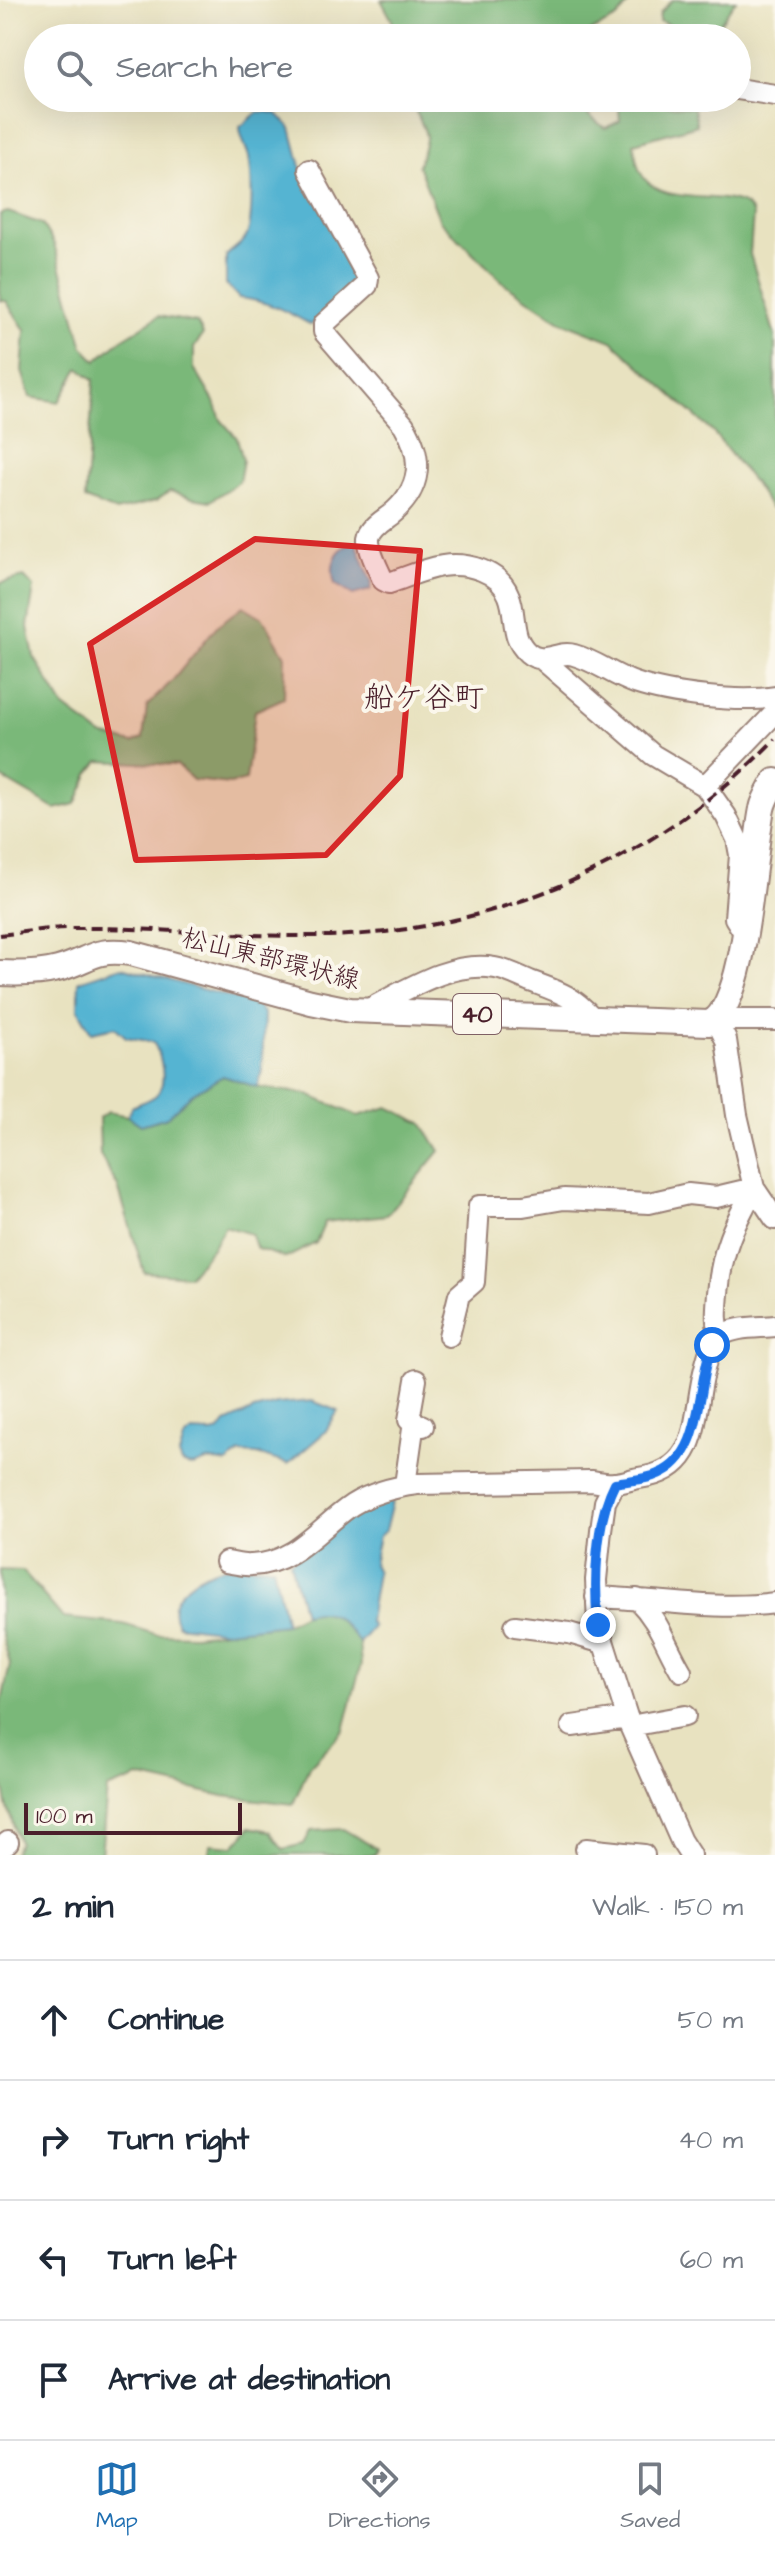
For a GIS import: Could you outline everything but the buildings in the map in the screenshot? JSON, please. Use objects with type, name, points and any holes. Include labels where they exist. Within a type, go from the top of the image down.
[{"type":"main road","points":[[716,1020],[725,1007],[745,934],[762,808],[775,781]]},
{"type":"main road","name":"松山東部環状線","points":[[0,973],[42,973],[62,968],[97,952],[113,950],[319,1004],[367,1010],[701,1024],[716,1020]]},
{"type":"street","points":[[751,91],[775,95]]},
{"type":"street","points":[[309,170],[368,278],[367,285],[324,324],[324,332],[404,425],[417,456],[412,489],[398,508],[369,534],[369,545],[383,580],[389,583],[444,565],[481,569],[497,578],[510,596],[514,630],[530,655],[543,660],[653,755],[705,786],[726,816],[737,839],[740,855],[735,918],[745,934]]},
{"type":"street","points":[[543,660],[571,654],[632,682],[657,689],[709,696],[775,697]]},
{"type":"street","points":[[705,786],[775,713]]},
{"type":"street","points":[[367,1010],[443,973],[482,966],[509,972],[559,991],[581,1005],[593,1018]]},
{"type":"street","points":[[775,1020],[716,1020],[726,1040],[737,1115],[754,1188],[775,1219]]},
{"type":"street","points":[[720,1336],[716,1316],[720,1263],[726,1243],[754,1188]]},
{"type":"street","points":[[449,1336],[459,1295],[474,1282],[479,1206],[523,1206],[564,1199],[649,1203],[688,1194],[716,1197],[754,1188]]},
{"type":"street","points":[[226,1562],[251,1565],[279,1559],[304,1546],[350,1506],[393,1487],[591,1481],[615,1483],[655,1476],[683,1456],[691,1442],[712,1345],[730,1331],[775,1326]]},
{"type":"street","points":[[405,1485],[419,1424],[409,1420],[416,1380]]},
{"type":"street","points":[[615,1483],[605,1502],[596,1580],[598,1625],[628,1722],[690,1855]]},
{"type":"street","points":[[596,1597],[725,1607],[775,1603]]},
{"type":"street","points":[[637,1599],[655,1617],[667,1649],[681,1671]]},
{"type":"street","points":[[515,1626],[552,1621],[603,1643]]},
{"type":"street","points":[[572,1726],[685,1716]]},
{"type":"street","points":[[586,1849],[644,1855]]},
{"type":"highlighted area","points":[[255,539],[420,551],[400,776],[326,855],[136,860],[90,644]]},
{"type":"green space","points":[[381,0],[632,0],[617,18],[605,24],[393,24]]},
{"type":"green space","points":[[672,0],[736,0],[720,24],[667,24],[659,21],[660,13]]},
{"type":"green space","points":[[416,112],[586,112],[605,128],[620,121],[619,112],[695,112],[697,125],[634,143],[636,159],[647,181],[659,189],[672,194],[733,201],[746,206],[753,214],[750,254],[775,336],[775,511],[713,432],[612,341],[563,322],[505,284],[440,221],[418,165],[426,139]]},
{"type":"green space","points":[[8,212],[42,224],[54,244],[83,347],[96,361],[122,339],[159,316],[197,323],[203,334],[194,348],[194,368],[216,405],[221,420],[237,438],[243,460],[239,482],[210,501],[170,491],[156,501],[116,511],[85,499],[94,380],[79,368],[59,402],[30,397],[22,371],[25,330],[6,301],[0,301],[0,214]]},
{"type":"green space","points":[[24,577],[34,587],[28,627],[34,657],[63,706],[101,735],[133,743],[143,738],[147,706],[173,680],[216,627],[243,606],[263,618],[285,656],[284,698],[255,711],[246,780],[230,784],[193,780],[177,765],[99,761],[89,774],[76,804],[55,809],[0,777],[0,583]]},
{"type":"green space","points":[[223,1076],[257,1087],[306,1094],[358,1116],[388,1107],[422,1123],[440,1151],[387,1215],[325,1222],[316,1243],[286,1258],[257,1249],[251,1234],[225,1226],[189,1276],[144,1272],[118,1187],[100,1155],[99,1118],[108,1112],[128,1116],[141,1125],[167,1117],[193,1093]]},
{"type":"green space","points":[[0,1570],[23,1571],[63,1618],[123,1624],[155,1634],[194,1635],[285,1624],[317,1610],[333,1615],[343,1622],[359,1643],[361,1664],[344,1730],[309,1767],[293,1804],[223,1796],[139,1777],[107,1789],[101,1855],[13,1855],[19,1843],[7,1805],[0,1766],[0,1710],[10,1664],[0,1628]]},
{"type":"green space","points":[[250,1827],[270,1831],[283,1849],[304,1844],[311,1831],[343,1829],[377,1849],[374,1855],[209,1855],[210,1844],[234,1846]]},
{"type":"water","points":[[258,112],[277,114],[291,128],[304,178],[356,263],[358,284],[311,325],[276,307],[239,298],[226,284],[226,256],[245,239],[251,212],[250,164],[240,127]]},
{"type":"water","points":[[356,542],[372,583],[370,590],[353,595],[335,584],[333,564],[343,548]]},
{"type":"water","points":[[121,967],[256,1004],[264,1014],[262,1072],[257,1087],[223,1076],[193,1093],[167,1117],[141,1125],[128,1116],[131,1107],[155,1096],[162,1085],[161,1061],[156,1047],[153,1042],[126,1037],[115,1027],[91,1032],[78,1009],[79,981]]},
{"type":"water","points":[[312,1401],[338,1411],[325,1432],[288,1464],[257,1454],[240,1453],[227,1463],[209,1461],[192,1466],[182,1463],[179,1455],[184,1439],[192,1432],[220,1431],[226,1423],[254,1410],[277,1404]]},
{"type":"water","points":[[394,1494],[373,1564],[377,1572],[369,1621],[373,1627],[359,1643],[342,1622],[330,1614],[304,1614],[290,1562],[357,1510]]},
{"type":"water","points":[[273,1566],[286,1624],[226,1631],[178,1625],[174,1616],[177,1599],[197,1578],[222,1568]]},
{"type":"railway","points":[[0,935],[72,928],[315,936],[379,933],[442,923],[504,906],[564,884],[622,856],[677,822],[728,783],[775,739]]},
{"type":"district","name":"船ケ谷町","points":[[424,697]]},
{"type":"route","points":[[598,1625],[596,1580],[605,1502],[615,1483],[655,1476],[683,1456],[691,1442],[703,1375],[712,1345]]}]
